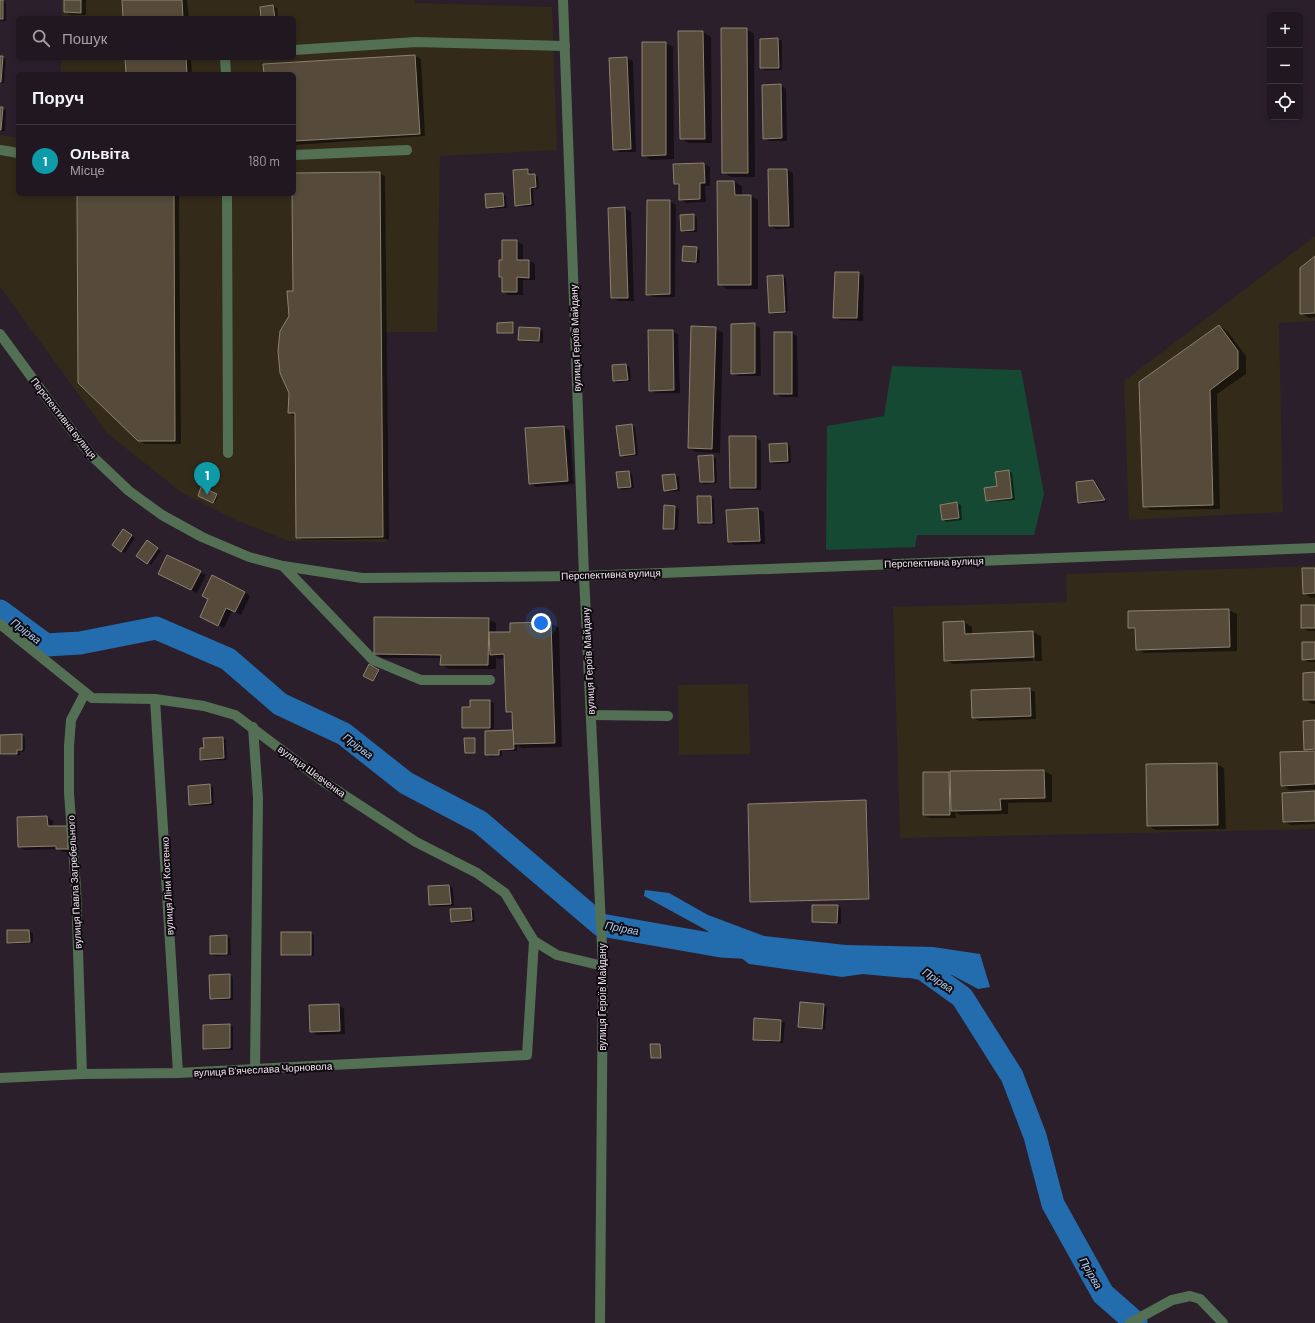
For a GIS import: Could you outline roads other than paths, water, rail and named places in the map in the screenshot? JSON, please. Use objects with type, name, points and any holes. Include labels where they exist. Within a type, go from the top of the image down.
[{"type":"street","name":"вулиця Героїв Майдану","points":[[563,0],[584,576],[603,966],[600,1323]]},
{"type":"street","points":[[296,50],[416,42],[565,46]]},
{"type":"street","points":[[225,60],[226,72]]},
{"type":"street","points":[[0,150],[16,153]]},
{"type":"street","points":[[296,155],[407,150]]},
{"type":"street","points":[[227,196],[228,453]]},
{"type":"street","name":"Перспективна вулиця","points":[[0,334],[91,455],[129,491],[162,515],[202,537],[249,557],[283,566],[362,578],[584,576],[1315,548]]},
{"type":"street","points":[[283,566],[373,660],[421,680],[490,680]]},
{"type":"street","name":"вулиця Шевченка","points":[[0,624],[92,698],[156,699],[204,706],[235,715],[253,727],[324,782],[416,842],[477,873],[505,893],[534,941],[557,954],[603,966]]},
{"type":"street","name":"вулиця Павла Загребельного","points":[[82,1074],[76,888],[69,793],[69,746],[71,720],[84,693]]},
{"type":"street","name":"вулиця Ліни Костенко","points":[[156,699],[178,1073]]},
{"type":"street","points":[[590,715],[668,716]]},
{"type":"street","points":[[253,727],[258,798],[255,1069]]},
{"type":"street","name":"вулиця Вʼячеслава Чорновола","points":[[0,1078],[82,1074],[178,1073],[527,1055],[534,941]]},
{"type":"street","points":[[1130,1323],[1172,1300],[1190,1296],[1200,1299],[1223,1323]]},
{"type":"water","points":[[645,890],[669,893],[708,915],[764,936],[846,945],[933,947],[980,954],[990,987],[978,989],[952,975],[905,978],[863,974],[842,977],[749,964],[706,930],[644,896]]},
{"type":"waterway","name":"Прірва","points":[[0,611],[46,645],[80,643],[156,628],[228,659],[280,704],[344,734],[406,783],[480,822],[601,925],[721,946],[757,948]]},
{"type":"waterway","name":"Прірва","points":[[905,965],[923,969],[962,997],[1012,1076],[1035,1136],[1053,1204],[1103,1294],[1136,1323]]},
{"type":"place","name":"Ольвіта","points":[[207,495]]}]
